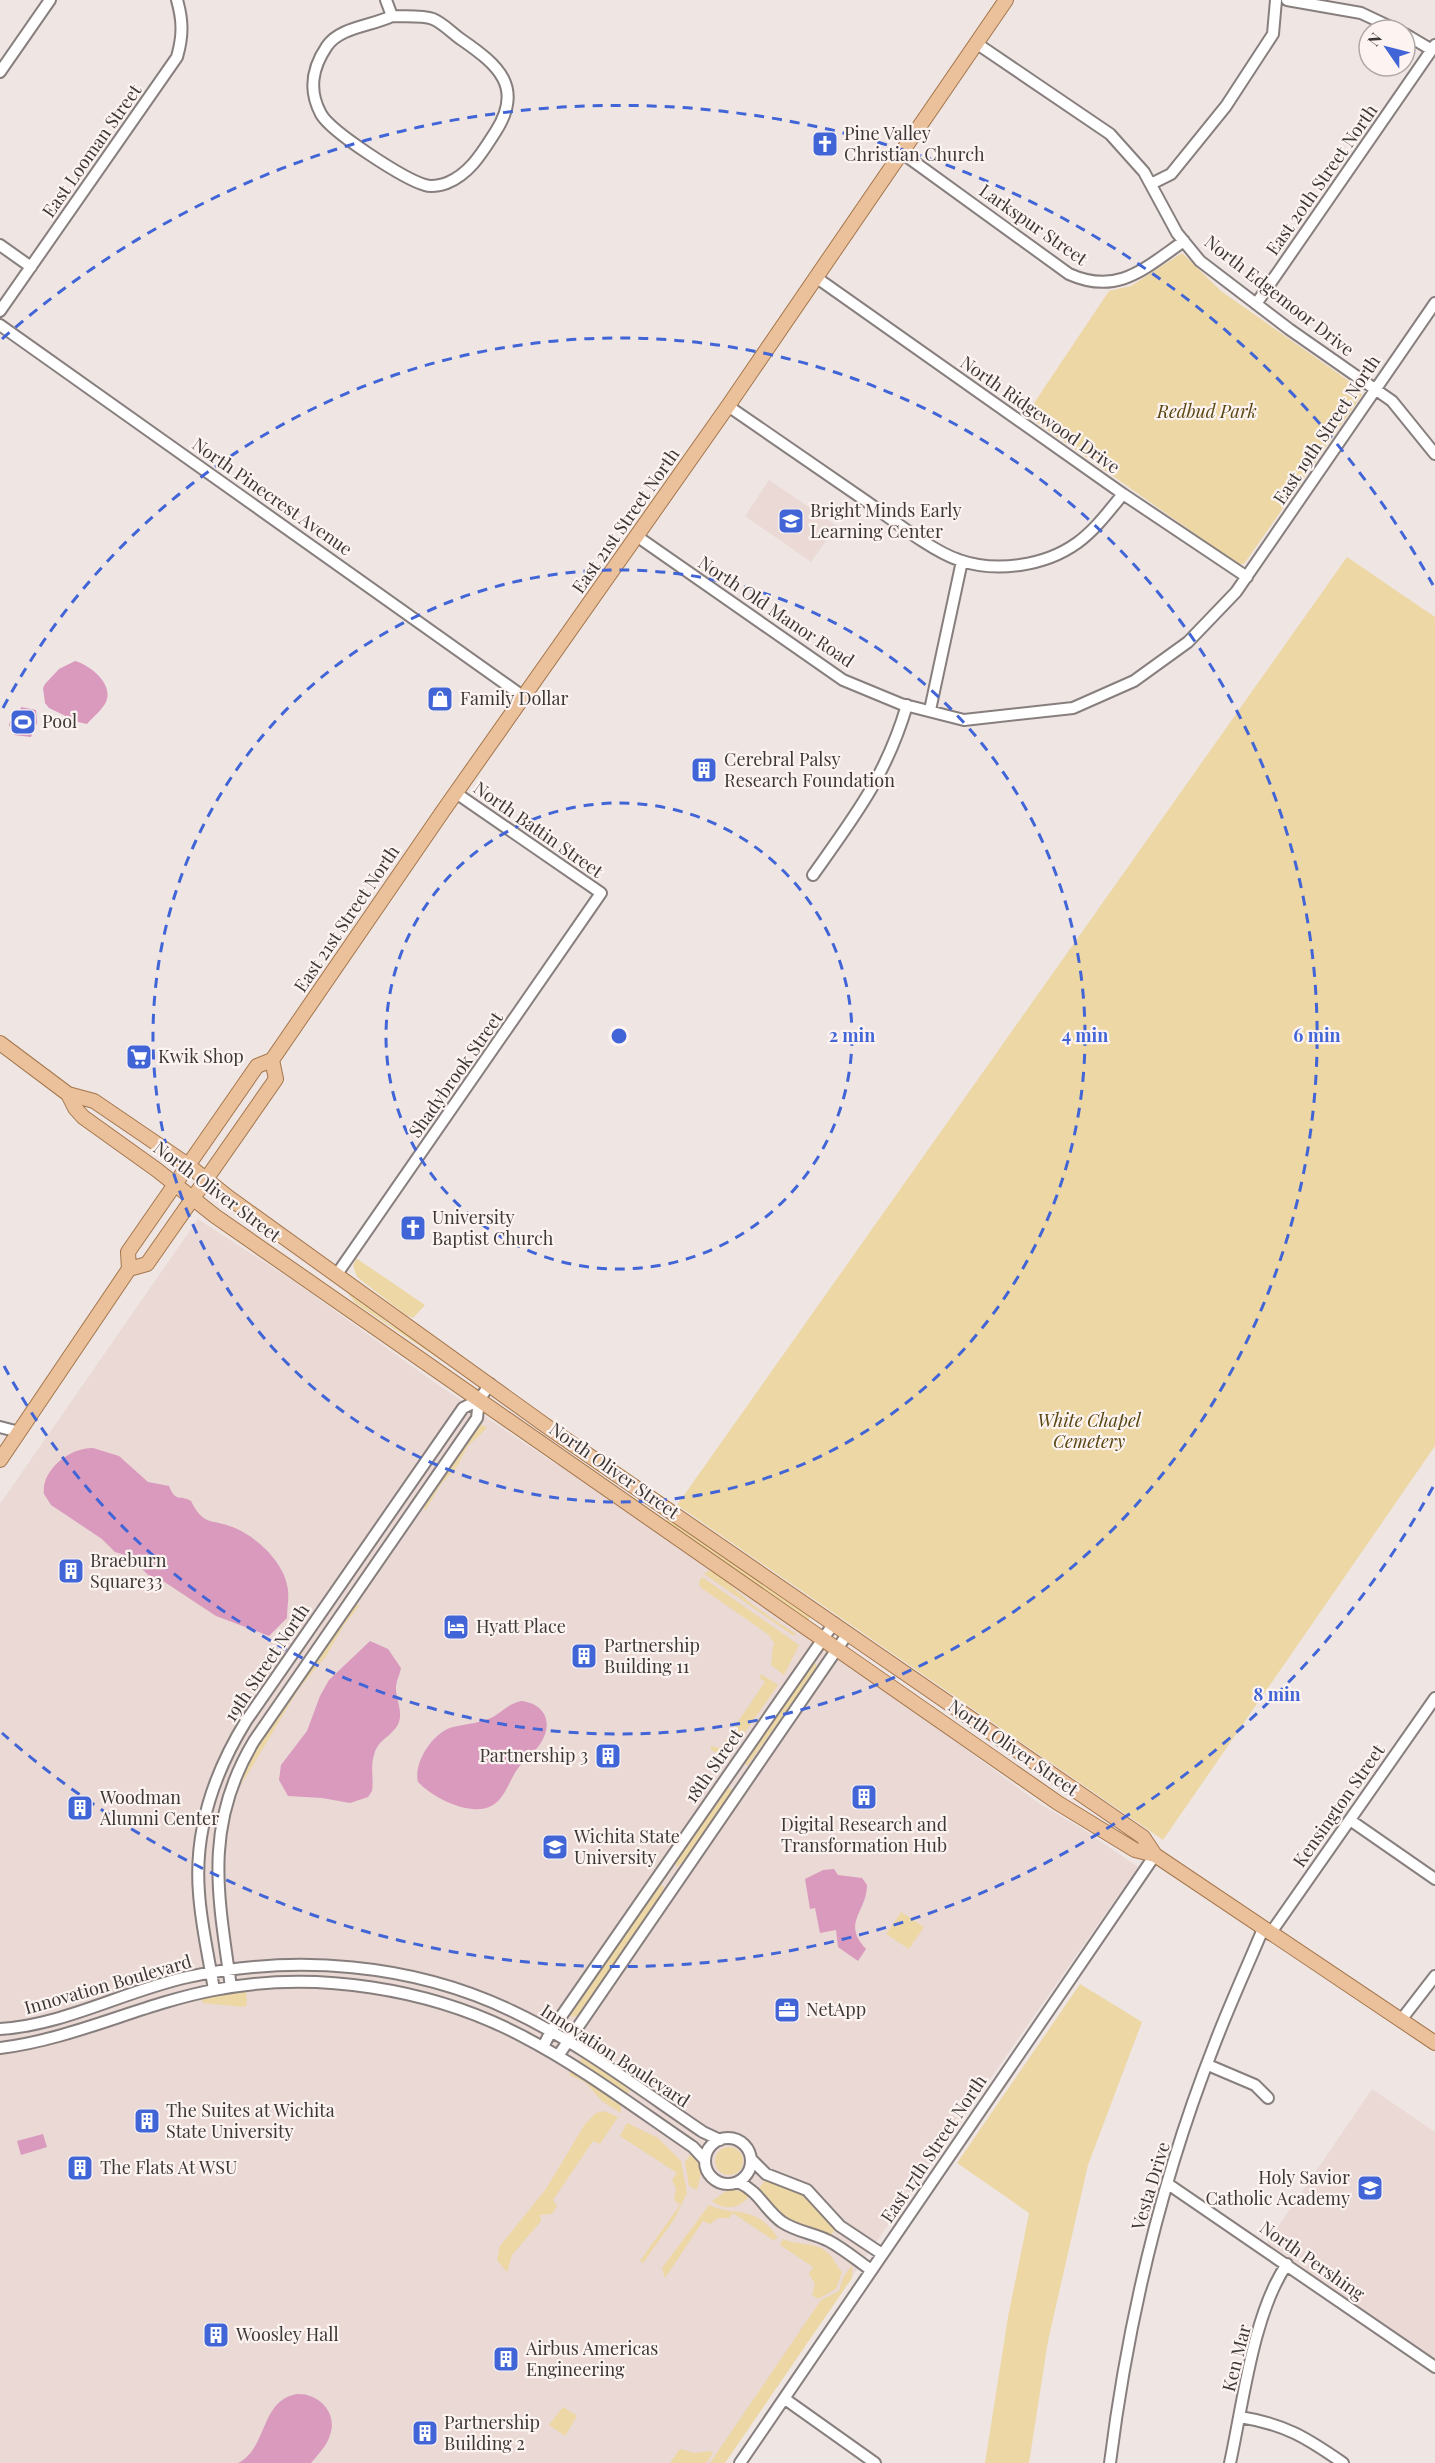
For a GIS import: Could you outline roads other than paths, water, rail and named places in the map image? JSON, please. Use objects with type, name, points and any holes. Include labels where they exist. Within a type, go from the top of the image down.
[{"type":"main road","name":"East 21st Street North","points":[[0,1460],[129,1269],[128,1252],[257,1066],[272,1060],[456,793],[638,537],[1006,0]]},
{"type":"main road","name":"North Oliver Street","points":[[0,1043],[69,1094],[94,1101],[188,1166],[549,1428],[1143,1838],[1155,1855]]},
{"type":"main road","name":"East 21st Street North","points":[[129,1269],[147,1264],[276,1079],[272,1060]]},
{"type":"main road","name":"North Oliver Street","points":[[69,1094],[75,1108],[83,1117],[193,1198],[1058,1803],[1135,1850],[1155,1855],[1435,2043]]},
{"type":"street","points":[[0,72],[51,0]]},
{"type":"street","name":"East Looman Street","points":[[0,311],[177,57],[183,38],[182,17],[177,0]]},
{"type":"street","points":[[387,0],[392,16]]},
{"type":"street","points":[[1151,184],[1171,174],[1226,106],[1273,34],[1276,0]]},
{"type":"street","points":[[1287,0],[1361,13],[1372,18]]},
{"type":"street","points":[[392,16],[432,19],[481,53],[504,77],[509,97],[505,117],[477,159],[462,176],[445,184],[427,186],[366,153],[322,116],[314,95],[312,75],[328,45],[345,32],[392,16]]},
{"type":"street","points":[[1417,39],[1434,47]]},
{"type":"street","name":"North Edgemoor Drive","points":[[976,43],[1110,134],[1144,172],[1184,242],[1200,261],[1392,401],[1435,454]]},
{"type":"street","name":"East 20th Street North","points":[[1256,304],[1434,47]]},
{"type":"street","name":"Larkspur Street","points":[[902,153],[1069,274],[1083,280],[1099,284],[1120,281],[1140,272],[1184,242]]},
{"type":"street","points":[[0,245],[31,267]]},
{"type":"street","name":"North Ridgewood Drive","points":[[817,278],[1123,494],[1246,577]]},
{"type":"street","name":"East 19th Street North","points":[[1246,577],[1435,303]]},
{"type":"street","name":"North Pinecrest Avenue","points":[[0,325],[524,697]]},
{"type":"street","points":[[728,406],[916,535],[962,561],[1013,566],[1039,561],[1061,552],[1077,543],[1100,523],[1123,494]]},
{"type":"street","name":"North Old Manor Road","points":[[638,537],[843,680],[907,705],[964,720],[1062,710],[1094,701],[1134,681],[1188,642],[1236,592],[1246,577]]},
{"type":"street","points":[[930,710],[962,561]]},
{"type":"street","points":[[813,875],[879,778],[895,745],[907,705]]},
{"type":"street","name":"North Battin Street","points":[[456,793],[601,894]]},
{"type":"street","name":"Shadybrook Street","points":[[337,1274],[601,894]]},
{"type":"street","name":"19th Street North","points":[[231,1987],[217,1895],[216,1860],[225,1814],[242,1764],[254,1741],[477,1418],[479,1400],[490,1384]]},
{"type":"street","name":"19th Street North","points":[[214,1990],[200,1908],[199,1860],[206,1812],[226,1756],[246,1721],[463,1408],[479,1400]]},
{"type":"street","points":[[0,1427],[19,1432]]},
{"type":"street","name":"18th Street","points":[[543,2047],[551,2031],[834,1623]]},
{"type":"street","name":"18th Street","points":[[558,2056],[848,1633]]},
{"type":"street","name":"Kensington Street","points":[[1266,1931],[1433,1705]]},
{"type":"street","points":[[1350,1820],[1435,1879]]},
{"type":"street","name":"East 17th Street North","points":[[740,2463],[1155,1855]]},
{"type":"street","name":"Vesta Drive","points":[[1110,2463],[1114,2425],[1148,2254],[1168,2184],[1208,2064],[1266,1931]]},
{"type":"street","name":"Innovation Boulevard","points":[[0,2029],[53,2020],[158,1984],[228,1970],[316,1965],[398,1974],[494,2003],[567,2040],[703,2132],[720,2140],[734,2139],[741,2142],[746,2146],[751,2159],[766,2174],[807,2190],[840,2226],[882,2254]]},
{"type":"street","points":[[1401,2020],[1435,1976]]},
{"type":"street","name":"Innovation Boulevard","points":[[0,2048],[45,2041],[141,2009],[231,1987],[302,1983],[383,1990],[426,1999],[472,2014],[558,2056],[693,2147],[705,2160],[708,2171],[715,2180],[729,2184],[738,2182],[760,2195],[775,2216],[784,2223],[800,2232],[829,2241],[871,2270]]},
{"type":"street","points":[[1208,2064],[1255,2085],[1268,2098]]},
{"type":"street","points":[[705,2160],[710,2148],[720,2140]]},
{"type":"street","points":[[738,2182],[749,2170],[751,2159]]},
{"type":"street","name":"North Pershing","points":[[1168,2184],[1435,2367]]},
{"type":"street","name":"Ken Mar","points":[[1230,2463],[1249,2370],[1273,2284],[1287,2264]]},
{"type":"street","points":[[785,2399],[875,2463]]},
{"type":"street","points":[[1240,2417],[1272,2422],[1312,2442],[1343,2463]]},
{"type":"place","name":"Pine Valley Christian Church","points":[[825,144]]},
{"type":"place","name":"Bright Minds Early Learning Center","points":[[791,521]]},
{"type":"place","name":"Family Dollar","points":[[440,699]]},
{"type":"place","name":"Pool","points":[[23,722]]},
{"type":"place","name":"Cerebral Palsy Research Foundation","points":[[704,770]]},
{"type":"place","name":"Kwik Shop","points":[[139,1057]]},
{"type":"place","name":"University Baptist Church","points":[[413,1228]]},
{"type":"place","name":"Braeburn Square33","points":[[71,1571]]},
{"type":"place","name":"Hyatt Place","points":[[456,1627]]},
{"type":"place","name":"Partnership Building 11","points":[[584,1656]]},
{"type":"place","name":"Partnership 3","points":[[608,1756]]},
{"type":"place","name":"Digital Research and Transformation Hub","points":[[864,1797]]},
{"type":"place","name":"Woodman Alumni Center","points":[[80,1808]]},
{"type":"place","name":"Wichita State University","points":[[555,1847]]},
{"type":"place","name":"NetApp","points":[[787,2010]]},
{"type":"place","name":"The Suites at Wichita State University","points":[[147,2121]]},
{"type":"place","name":"The Flats At WSU","points":[[80,2168]]},
{"type":"place","name":"Holy Savior Catholic Academy","points":[[1370,2188]]},
{"type":"place","name":"Woosley Hall","points":[[216,2335]]},
{"type":"place","name":"Airbus Americas Engineering","points":[[506,2359]]},
{"type":"place","name":"Partnership Building 2","points":[[425,2433]]},
{"type":"park label","name":"Redbud Park","points":[[1207,412]]},
{"type":"park label","name":"White Chapel Cemetery","points":[[1089,1431]]}]
